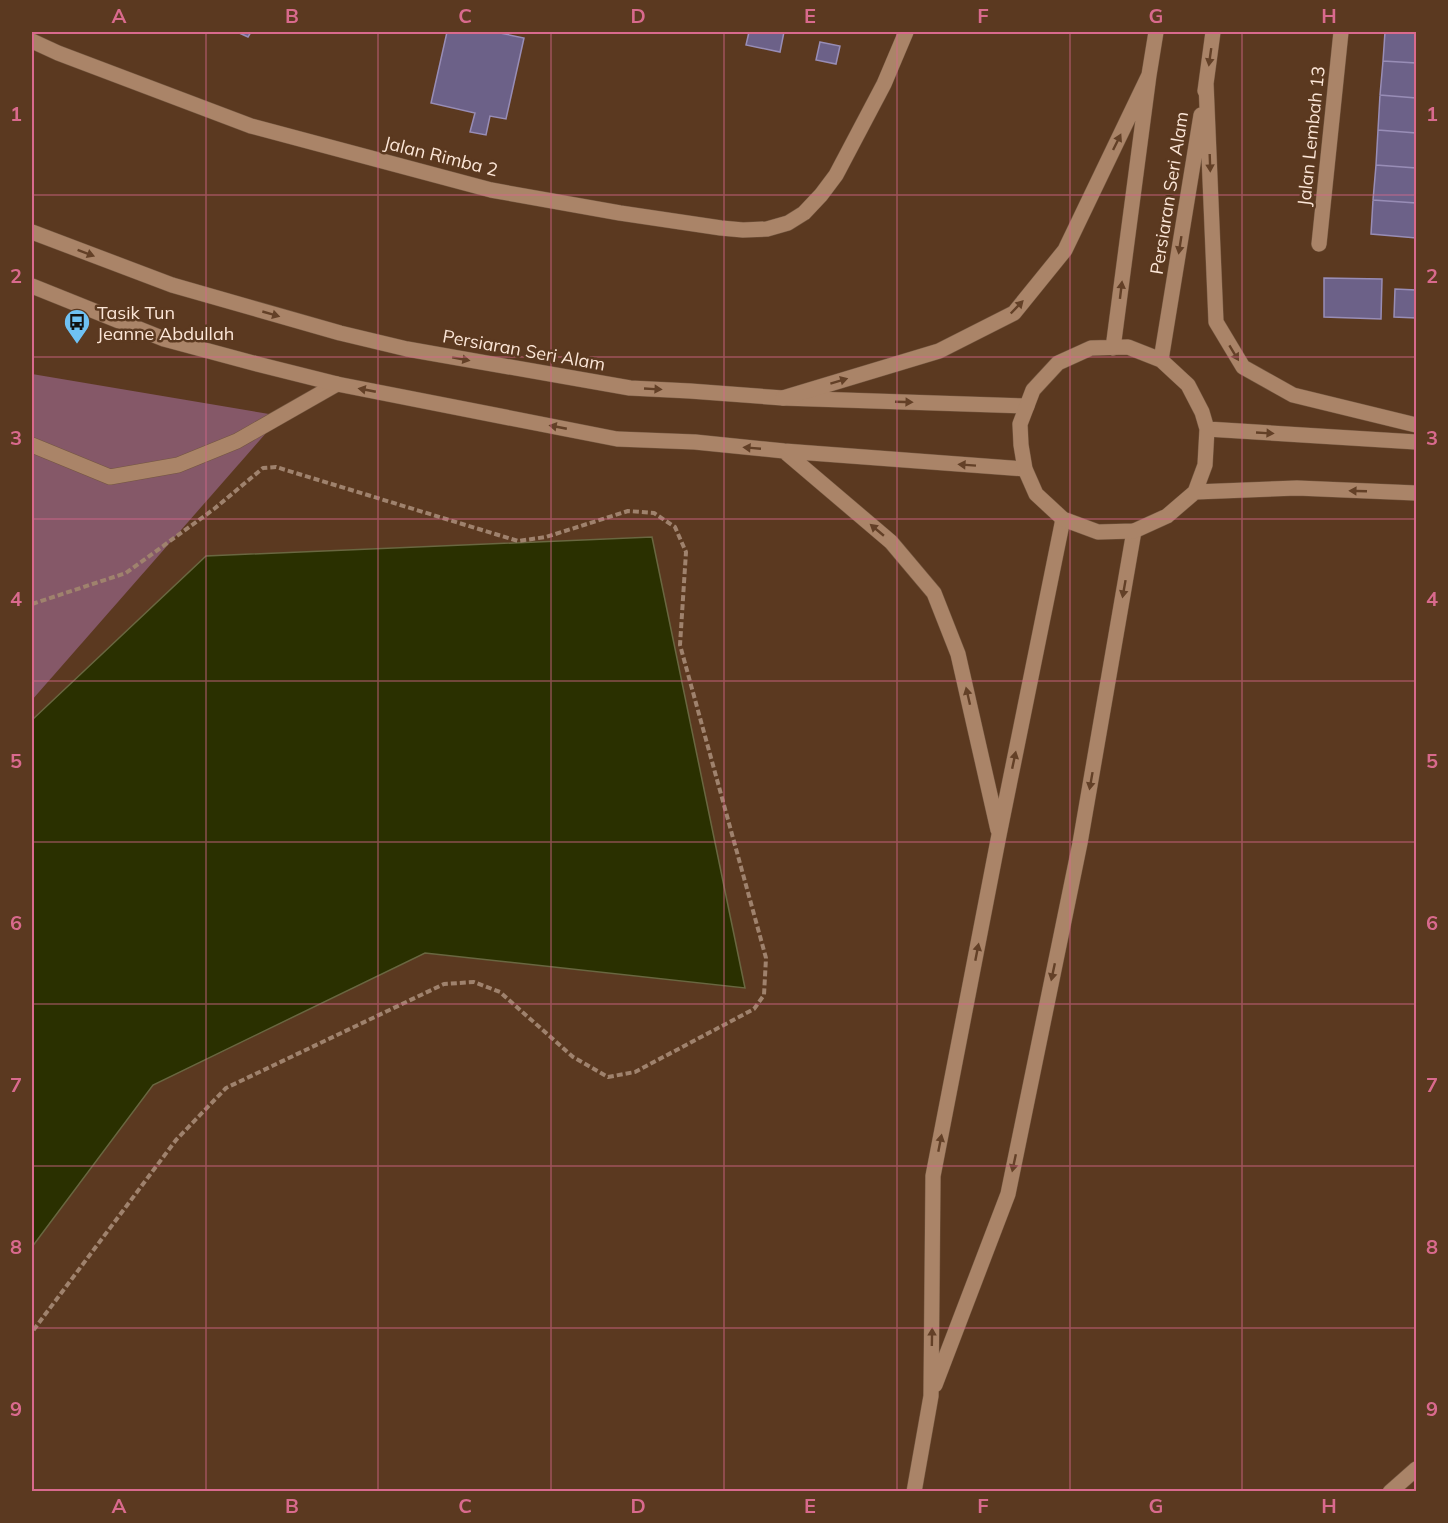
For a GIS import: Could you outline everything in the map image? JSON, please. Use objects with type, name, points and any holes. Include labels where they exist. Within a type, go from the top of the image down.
[{"type":"street","name":"Jalan Rimba 2","points":[[32,41],[251,126],[491,190],[620,213],[743,230],[767,229],[788,223],[804,213],[821,195],[836,174],[884,84],[906,32]]},
{"type":"street","name":"Persiaran Seri Alam","points":[[1113,348],[1156,32]]},
{"type":"street","name":"Persiaran Seri Alam","points":[[1161,360],[1213,32]]},
{"type":"street","name":"Jalan Lembah 13","points":[[1319,244],[1341,32]]},
{"type":"street","points":[[783,398],[939,351],[1014,313],[1065,250],[1149,75]]},
{"type":"street","points":[[1206,83],[1216,322],[1243,367],[1293,395],[1416,426]]},
{"type":"street","name":"Persiaran Seri Alam","points":[[32,232],[172,285],[330,330],[407,349],[630,388],[783,398],[1027,406]]},
{"type":"street","points":[[32,286],[164,339],[337,384],[617,439],[695,442],[1025,469]]},
{"type":"street","points":[[1128,347],[1161,360],[1188,385],[1202,412],[1207,429],[1205,465],[1195,492],[1167,516],[1134,531],[1098,532],[1064,519],[1036,494],[1025,469],[1020,424],[1033,390],[1058,363],[1091,348],[1113,348],[1128,347]]},
{"type":"street","points":[[32,445],[110,477],[178,465],[237,441],[337,384]]},
{"type":"street","points":[[1207,429],[1416,442]]},
{"type":"street","points":[[784,451],[891,542],[934,593],[958,654],[999,836]]},
{"type":"street","points":[[1195,492],[1297,489],[1416,493]]},
{"type":"street","points":[[914,1491],[931,1396],[933,1176],[1064,519]]},
{"type":"street","points":[[931,1396],[1008,1194],[1080,843],[1134,531]]},
{"type":"street","points":[[1390,1491],[1416,1469]]},
{"type":"path","points":[[32,604],[126,573],[214,509],[263,468],[276,467],[518,541],[546,537],[628,511],[654,513],[675,527],[686,552],[680,645],[766,957],[764,995],[754,1009],[634,1072],[608,1077],[573,1057],[500,992],[474,982],[444,984],[226,1088],[176,1140],[32,1332]]},
{"type":"shaded area","points":[[32,374],[281,416],[32,700]]},
{"type":"shaded area","points":[[652,537],[745,988],[425,953],[153,1085],[32,1247],[32,720],[206,556]]},
{"type":"building","points":[[237,32],[251,32],[248,37]]},
{"type":"building","points":[[447,32],[495,32],[524,38],[506,119],[490,116],[486,135],[470,132],[475,113],[431,103]]},
{"type":"building","points":[[749,32],[784,32],[780,52],[746,45]]},
{"type":"building","points":[[1385,32],[1416,32],[1416,63],[1383,61]]},
{"type":"building","points":[[820,42],[840,46],[836,64],[816,60]]},
{"type":"building","points":[[1383,61],[1416,63],[1416,98],[1380,95]]},
{"type":"building","points":[[1380,95],[1416,98],[1416,133],[1378,130]]},
{"type":"building","points":[[1378,130],[1416,133],[1416,168],[1376,165]]},
{"type":"building","points":[[1376,165],[1416,168],[1416,203],[1373,200]]},
{"type":"building","points":[[1373,200],[1416,203],[1416,238],[1371,234]]},
{"type":"building","points":[[1324,278],[1382,279],[1381,319],[1324,317]]},
{"type":"building","points":[[1395,289],[1416,290],[1416,318],[1394,317]]},
{"type":"place","name":"Tasik Tun Jeanne Abdullah","points":[[77,345]]}]
